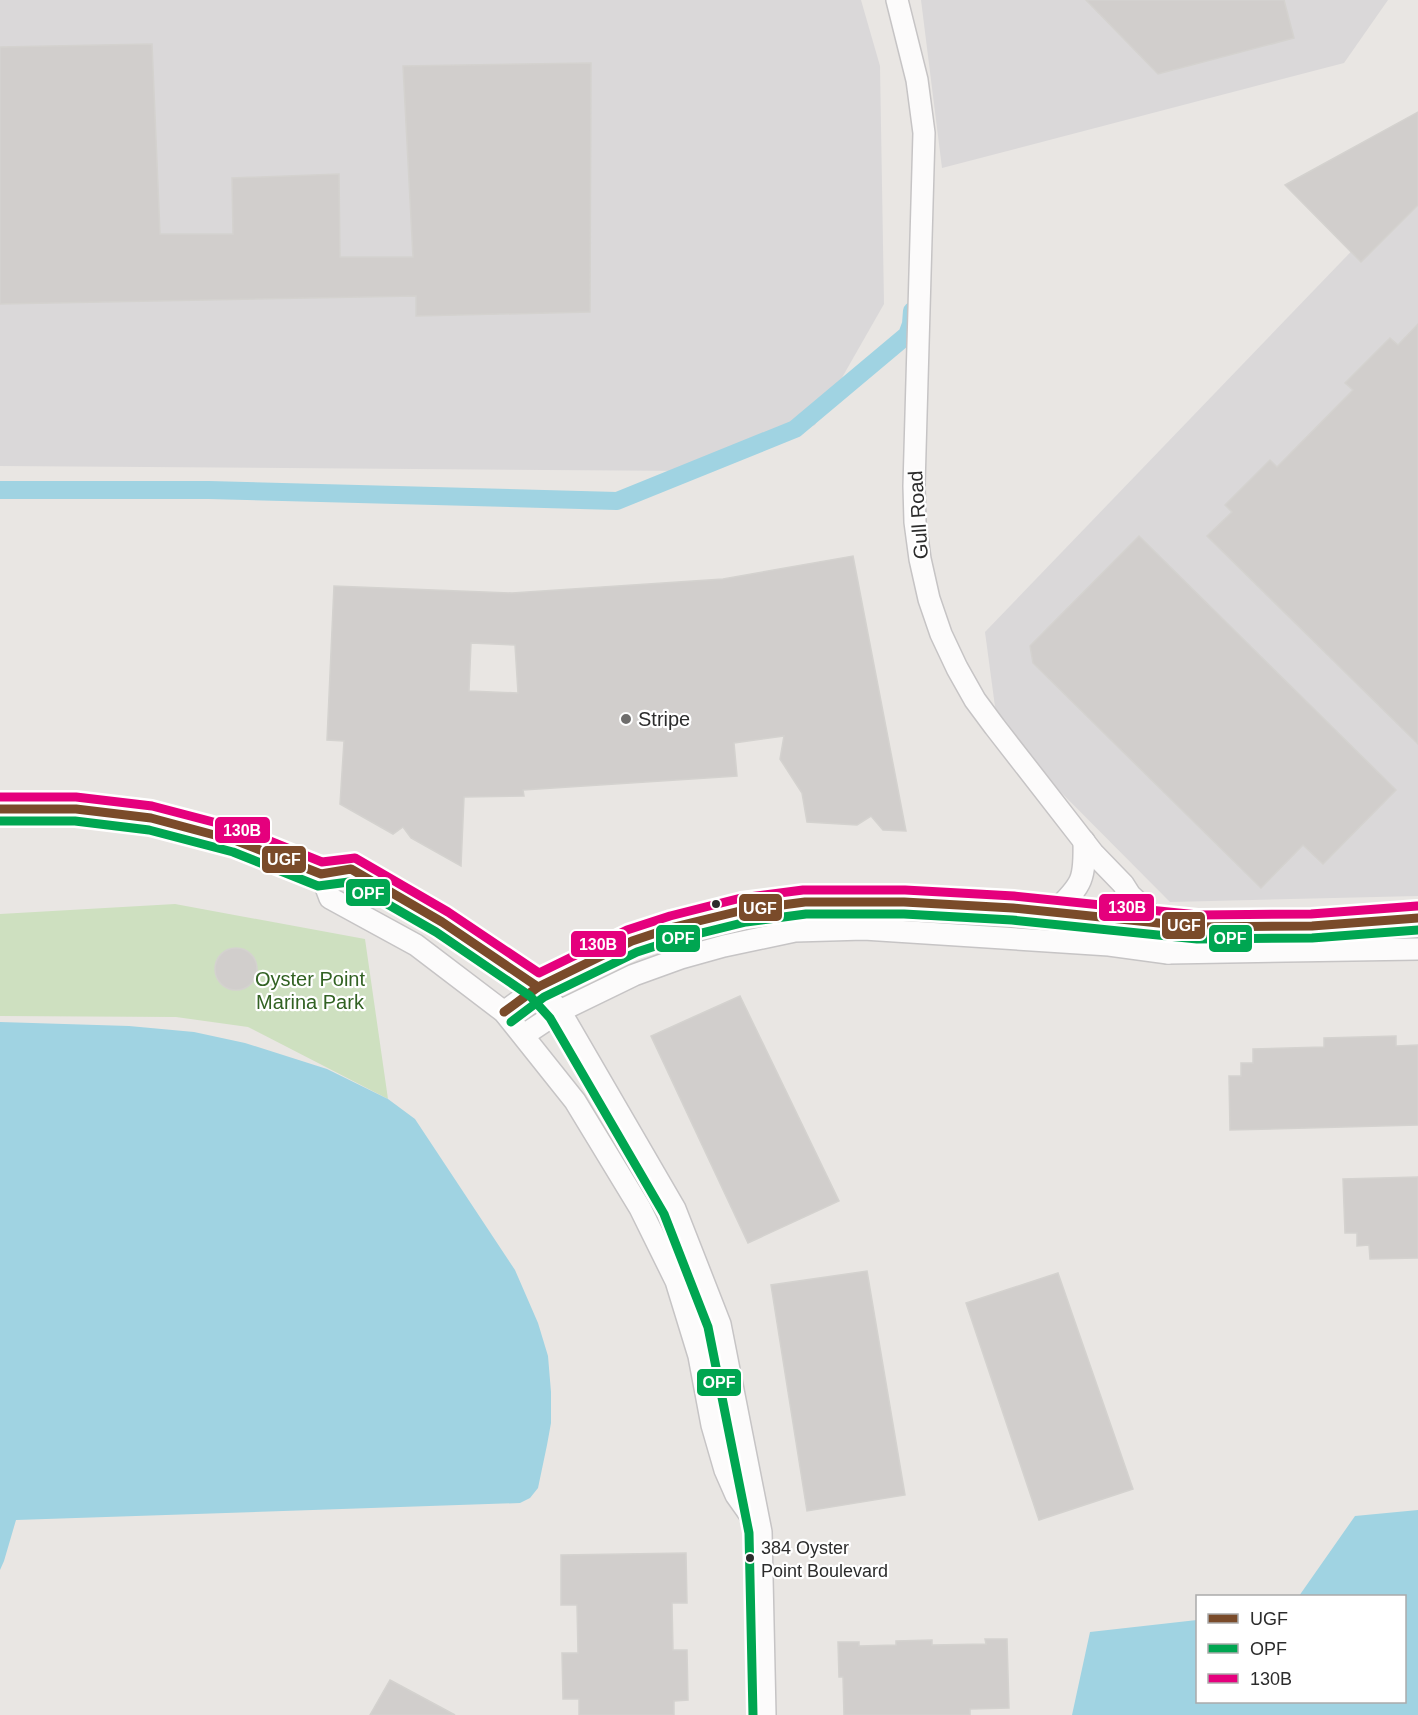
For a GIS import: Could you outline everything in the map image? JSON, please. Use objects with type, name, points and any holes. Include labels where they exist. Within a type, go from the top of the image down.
[{"type":"street","name":"Gull Road","points":[[897,0],[917,80],[924,133],[914,486],[915,522],[929,599],[941,634],[975,700],[1084,841],[1123,884],[1130,895],[1160,923]]},
{"type":"street","points":[[0,809],[75,809],[151,818],[237,841],[321,874],[351,869],[442,922],[538,987],[560,1011],[675,1209],[720,1324],[761,1532],[765,1715]]},
{"type":"street","points":[[1055,910],[1073,894],[1081,883],[1085,862],[1084,841]]},
{"type":"street","points":[[321,874],[330,898],[416,945],[504,1012],[575,1101],[628,1189],[676,1281],[699,1356],[712,1425],[725,1470],[736,1495],[761,1532]]},
{"type":"street","points":[[504,1012],[538,987],[632,941],[674,927],[744,910],[805,902],[904,902],[1055,910],[1197,927],[1312,926],[1418,918]]},
{"type":"street","points":[[1160,923],[1167,953]]},
{"type":"street","points":[[524,1035],[560,1011],[634,975],[724,946],[795,931],[864,929],[1109,945],[1167,953],[1418,949]]},
{"type":"street","points":[[679,1292],[704,1282]]},
{"type":"shaded area","points":[[0,0],[861,0],[880,66],[884,304],[815,425],[698,471],[0,466]]},
{"type":"shaded area","points":[[921,0],[1388,0],[1344,63],[942,168]]},
{"type":"shaded area","points":[[1418,182],[1418,896],[1170,902],[998,729],[985,632]]},
{"type":"green space","name":"Oyster Point Marina Park","points":[[175,904],[365,939],[388,1099],[248,1027],[176,1017],[0,1016],[0,914]]},
{"type":"water","points":[[0,1022],[129,1026],[194,1032],[245,1043],[327,1069],[388,1099],[415,1119],[515,1270],[538,1323],[548,1356],[551,1423],[538,1488],[530,1498],[520,1503],[16,1520],[0,1570]]},
{"type":"water","points":[[1418,1510],[1418,1715],[1072,1715],[1090,1632],[1196,1620],[1196,1703],[1406,1703],[1406,1595],[1300,1595],[1355,1516]]},
{"type":"building","points":[[1086,0],[1284,0],[1294,38],[1158,74]]},
{"type":"building","points":[[152,44],[160,234],[233,234],[232,178],[339,174],[340,257],[413,257],[403,66],[591,63],[590,312],[416,316],[416,296],[0,304],[0,47]]},
{"type":"building","points":[[1418,112],[1418,205],[1361,262],[1285,185]]},
{"type":"building","points":[[1418,324],[1418,744],[1207,536],[1232,512],[1225,505],[1270,460],[1277,467],[1353,390],[1345,383],[1390,338],[1398,345]]},
{"type":"building","points":[[1139,536],[1396,790],[1323,864],[1303,845],[1261,888],[1033,663],[1030,646]]},
{"type":"building","points":[[853,556],[906,831],[883,830],[871,816],[857,825],[807,822],[802,793],[780,759],[784,736],[734,743],[737,776],[523,790],[524,796],[464,797],[461,866],[411,838],[403,827],[393,834],[340,804],[344,741],[327,740],[334,586],[512,593],[723,579]],"holes":[[[471,643],[515,645],[518,693],[469,691]]]},
{"type":"building","points":[[236,948],[251,954],[257,969],[251,984],[236,990],[221,984],[215,969],[221,954]]},
{"type":"building","points":[[740,996],[839,1201],[748,1243],[651,1036]]},
{"type":"building","points":[[1396,1036],[1396,1046],[1418,1045],[1418,1125],[1230,1130],[1229,1076],[1241,1076],[1241,1063],[1253,1063],[1253,1049],[1324,1047],[1324,1038]]},
{"type":"building","points":[[1418,1177],[1418,1258],[1370,1259],[1369,1245],[1357,1246],[1357,1233],[1345,1233],[1343,1179]]},
{"type":"building","points":[[867,1271],[905,1495],[807,1511],[771,1285]]},
{"type":"building","points":[[1058,1273],[1133,1489],[1039,1520],[966,1303]]},
{"type":"building","points":[[686,1553],[687,1603],[672,1603],[673,1650],[687,1650],[688,1700],[674,1701],[674,1715],[579,1715],[579,1699],[563,1699],[562,1653],[578,1653],[577,1605],[561,1605],[561,1555]]},
{"type":"building","points":[[985,1639],[1007,1639],[1009,1708],[970,1709],[970,1715],[844,1715],[843,1677],[839,1677],[838,1642],[859,1642],[859,1646],[896,1645],[896,1641],[932,1640],[932,1645],[986,1644]]},
{"type":"building","points":[[390,1680],[455,1715],[370,1715]]},
{"type":"waterway","points":[[0,490],[209,490],[617,501],[795,429],[907,335],[912,311]]},
{"type":"transit line","name":"130B","points":[[0,797],[76,797],[152,806],[240,829],[322,862],[355,858],[448,912],[539,973],[627,930],[670,916],[741,898],[803,890],[905,890],[1014,896],[1198,915],[1311,914],[1417,906]]},
{"type":"transit line","name":"UGF","points":[[0,809],[76,809],[151,818],[237,841],[321,874],[351,869],[442,922],[538,987]]},
{"type":"transit line","name":"OPF","points":[[0,821],[75,821],[149,830],[233,852],[318,886],[349,882],[436,932],[530,996],[550,1018],[664,1214],[708,1327],[749,1533],[753,1715]]},
{"type":"transit line","name":"UGF","points":[[504,1012],[538,987],[632,941],[674,927],[744,910],[805,902],[904,902],[1013,908],[1197,927],[1312,926],[1418,918]]},
{"type":"transit line","name":"OPF","points":[[511,1022],[544,997],[637,952],[677,939],[746,922],[806,914],[904,914],[1012,920],[1197,939],[1312,938],[1418,930]]},
{"type":"place","name":"Stripe","points":[[626,719]]},
{"type":"place","name":"384 Oyster Point Boulevard","points":[[750,1558]]}]
